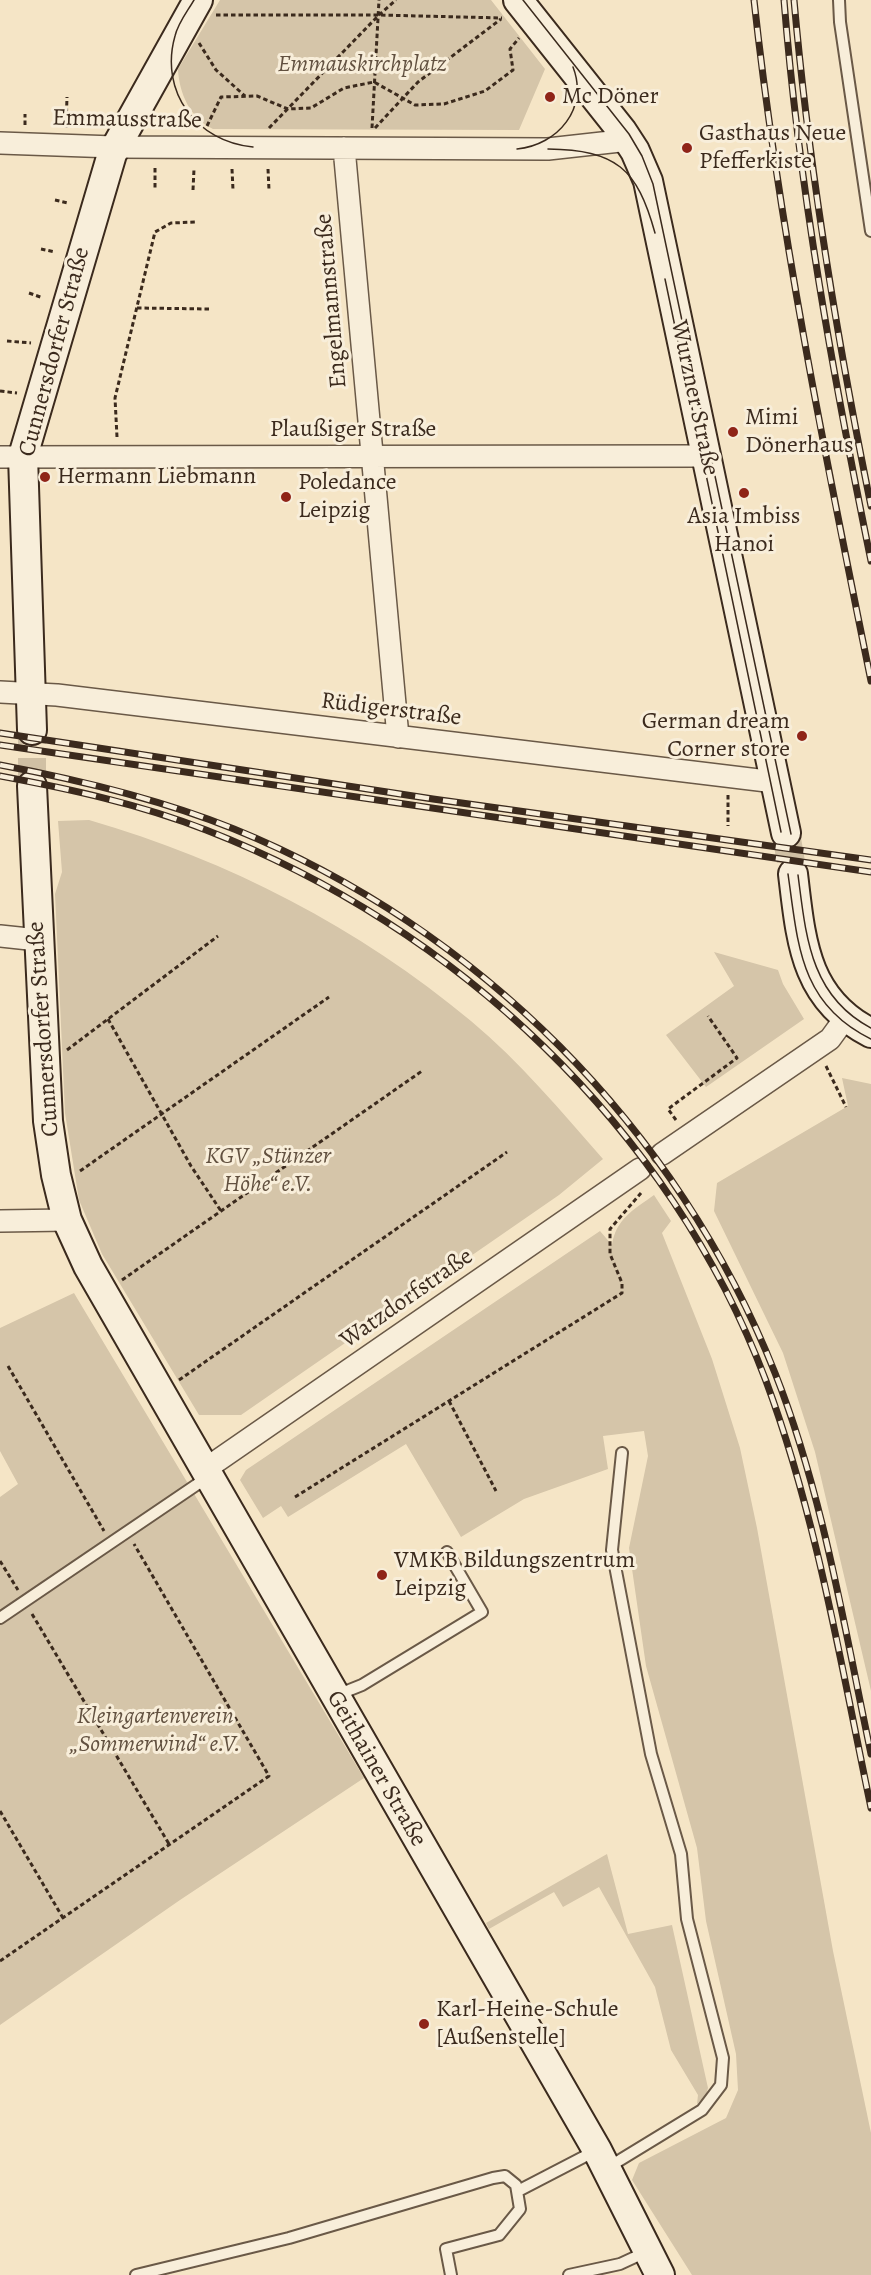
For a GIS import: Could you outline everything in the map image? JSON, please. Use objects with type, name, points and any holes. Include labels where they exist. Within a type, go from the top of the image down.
[{"type":"street","name":"Wurzner Straße","points":[[518,0],[628,140],[651,191],[786,833]]},
{"type":"street","name":"Cunnersdorfer Straße","points":[[32,730],[32,694],[11,456],[71,286],[114,147],[204,8]]},
{"type":"street","name":"Emmausstraße","points":[[0,143],[114,147],[548,149],[628,140]]},
{"type":"street","name":"Engelmannstraße","points":[[344,148],[398,737]]},
{"type":"street","name":"Plaußiger Straße","points":[[11,456],[705,456]]},
{"type":"street","name":"Rüdigerstraße","points":[[0,692],[775,782]]},
{"type":"street","name":"Cunnersdorfer Straße","points":[[32,786],[48,1120],[67,1220],[88,1266]]},
{"type":"street","points":[[793,874],[805,956],[813,975],[824,993],[846,1017],[871,1033]]},
{"type":"street","points":[[0,936],[38,940]]},
{"type":"street","points":[[662,1154],[830,1039],[846,1017]]},
{"type":"street","name":"Watzdorfstraße","points":[[206,1474],[640,1169]]},
{"type":"street","points":[[0,1221],[67,1220]]},
{"type":"street","name":"Geithainer Straße","points":[[88,1266],[334,1697],[602,2159],[654,2263]]},
{"type":"lane","points":[[839,0],[871,231]]},
{"type":"lane","points":[[518,2192],[602,2159],[702,2110],[721,2085],[723,2058],[687,1919],[681,1854],[651,1754],[612,1550],[622,1453]]},
{"type":"lane","points":[[0,1618],[127,1532],[206,1474]]},
{"type":"lane","points":[[334,1697],[362,1685],[482,1612],[447,1552]]},
{"type":"lane","points":[[136,2275],[289,2238],[505,2176],[516,2185],[520,2209],[499,2235],[446,2249],[451,2275]]},
{"type":"lane","points":[[569,2275],[620,2264],[654,2263]]},
{"type":"path","points":[[372,124],[379,0]]},
{"type":"path","points":[[267,130],[396,0]]},
{"type":"path","points":[[204,8],[502,18],[418,82],[371,132]]},
{"type":"path","points":[[207,126],[221,97],[256,96],[288,109],[311,108],[344,88],[374,82],[415,105],[457,102],[485,91],[513,70],[510,49],[514,41],[536,23]]},
{"type":"path","points":[[196,39],[216,70],[245,96]]},
{"type":"path","points":[[66,130],[67,97]]},
{"type":"path","points":[[25,114],[25,129]]},
{"type":"path","points":[[155,168],[155,190]]},
{"type":"path","points":[[193,190],[194,169]]},
{"type":"path","points":[[232,169],[233,190]]},
{"type":"path","points":[[268,170],[269,190]]},
{"type":"path","points":[[55,200],[68,202]]},
{"type":"path","points":[[117,441],[115,398],[154,232],[171,222],[195,222]]},
{"type":"path","points":[[41,249],[55,252]]},
{"type":"path","points":[[28,293],[43,298]]},
{"type":"path","points":[[137,308],[210,309]]},
{"type":"path","points":[[6,341],[31,343]]},
{"type":"path","points":[[0,391],[17,393]]},
{"type":"path","points":[[728,794],[728,826]]},
{"type":"path","points":[[45,1067],[218,936]]},
{"type":"path","points":[[59,1186],[329,997]]},
{"type":"path","points":[[688,1136],[668,1109],[737,1058],[708,1016]]},
{"type":"path","points":[[108,1019],[221,1211]]},
{"type":"path","points":[[827,1069],[846,1107]]},
{"type":"path","points":[[103,1293],[422,1071]]},
{"type":"path","points":[[160,1393],[507,1152]]},
{"type":"path","points":[[294,1497],[622,1293],[622,1283],[610,1254],[610,1229],[642,1192],[640,1169]]},
{"type":"path","points":[[8,1366],[111,1543]]},
{"type":"path","points":[[449,1401],[496,1491]]},
{"type":"path","points":[[0,1962],[269,1776],[127,1532]]},
{"type":"path","points":[[0,1561],[169,1845]]},
{"type":"path","points":[[0,1811],[63,1918]]},
{"type":"green space","name":"Emmauskirchplatz","points":[[220,0],[491,0],[545,69],[519,130],[213,129],[198,118],[187,104],[183,96],[178,69]]},
{"type":"green space","name":"KGV „Stünzer Höhe“ e.V.","points":[[89,820],[192,855],[242,877],[338,927],[383,956],[428,987],[489,1037],[540,1087],[603,1159],[559,1195],[241,1415],[199,1415],[102,1254],[79,1200],[65,1113],[55,894],[62,872],[58,821]]},
{"type":"green space","points":[[714,952],[778,970],[783,984],[804,1019],[706,1087],[666,1035],[734,986]]},
{"type":"green space","points":[[842,1078],[871,1084],[871,1691],[815,1452],[783,1353],[714,1211],[717,1183],[848,1106]]},
{"type":"green space","points":[[654,1195],[671,1221],[662,1233],[712,1359],[740,1448],[757,1528],[833,1951],[871,2133],[871,2275],[692,2275],[632,2180],[639,2163],[726,2118],[738,2090],[736,2054],[706,1921],[697,1848],[646,1666],[629,1548],[648,1456],[644,1431],[603,1436],[608,1469],[524,1499],[461,1537],[406,1444],[288,1517],[281,1506],[263,1518],[240,1480],[246,1470],[600,1231],[612,1245],[617,1228],[627,1216]]},
{"type":"green space","name":"Kleingartenverein „Sommerwind“ e.V.","points":[[74,1293],[364,1778],[180,1900],[0,2025],[0,1497],[18,1484],[0,1451],[0,1328]]},
{"type":"green space","points":[[607,1854],[628,1934],[672,1925],[708,2088],[706,2095],[697,2104],[698,2095],[671,2050],[655,1987],[599,1887],[563,1907],[554,1892],[489,1929],[486,1923]]},
{"type":"tunnel","points":[[32,730],[32,786]]},
{"type":"tunnel","points":[[786,833],[793,874]]},
{"type":"tram line","points":[[194,0],[176,31],[171,57],[178,94],[187,111],[199,124],[233,143],[253,147]]},
{"type":"tram line","points":[[523,0],[629,134],[642,156],[653,184],[791,834]]},
{"type":"tram line","points":[[517,149],[545,140],[566,122],[577,97],[577,82],[573,67]]},
{"type":"tram line","points":[[548,149],[591,153],[620,167],[631,178],[640,193],[655,233]]},
{"type":"tram line","points":[[665,279],[781,832]]},
{"type":"tram line","points":[[788,874],[800,947],[806,969],[816,990],[829,1008],[847,1025],[871,1039]]},
{"type":"tram line","points":[[798,875],[809,942],[823,982],[835,999],[851,1015],[871,1028]]},
{"type":"railway","points":[[754,0],[764,86],[790,257],[820,427],[871,681]]},
{"type":"railway","points":[[784,0],[790,71],[808,212],[843,421],[871,561]]},
{"type":"railway","points":[[794,0],[825,254],[871,506]]},
{"type":"railway","points":[[0,733],[433,799],[871,860]]},
{"type":"railway","points":[[0,745],[871,872]]},
{"type":"railway","points":[[0,765],[89,784],[177,808],[234,829],[323,871],[408,921],[487,980],[560,1046],[626,1119],[684,1199],[734,1283],[775,1373],[792,1419],[819,1513],[871,1754]]},
{"type":"railway","points":[[0,776],[78,792],[155,812],[206,830],[298,871],[385,921],[468,980],[544,1047],[613,1121],[673,1201],[725,1288],[766,1381],[800,1485],[814,1539],[871,1808]]},
{"type":"place","name":"Mc Döner","points":[[550,97]]},
{"type":"place","name":"Gasthaus Neue Pfefferkiste","points":[[687,148]]},
{"type":"place","name":"Mimi Dönerhaus","points":[[733,432]]},
{"type":"place","name":"Hermann Liebmann","points":[[45,477]]},
{"type":"place","name":"Asia Imbiss Hanoi","points":[[744,493]]},
{"type":"place","name":"Poledance Leipzig","points":[[286,497]]},
{"type":"place","name":"German dream Corner store","points":[[802,736]]},
{"type":"place","name":"VMKB Bildungszentrum Leipzig","points":[[382,1575]]},
{"type":"place","name":"Karl-Heine-Schule [Außenstelle]","points":[[424,2024]]}]
